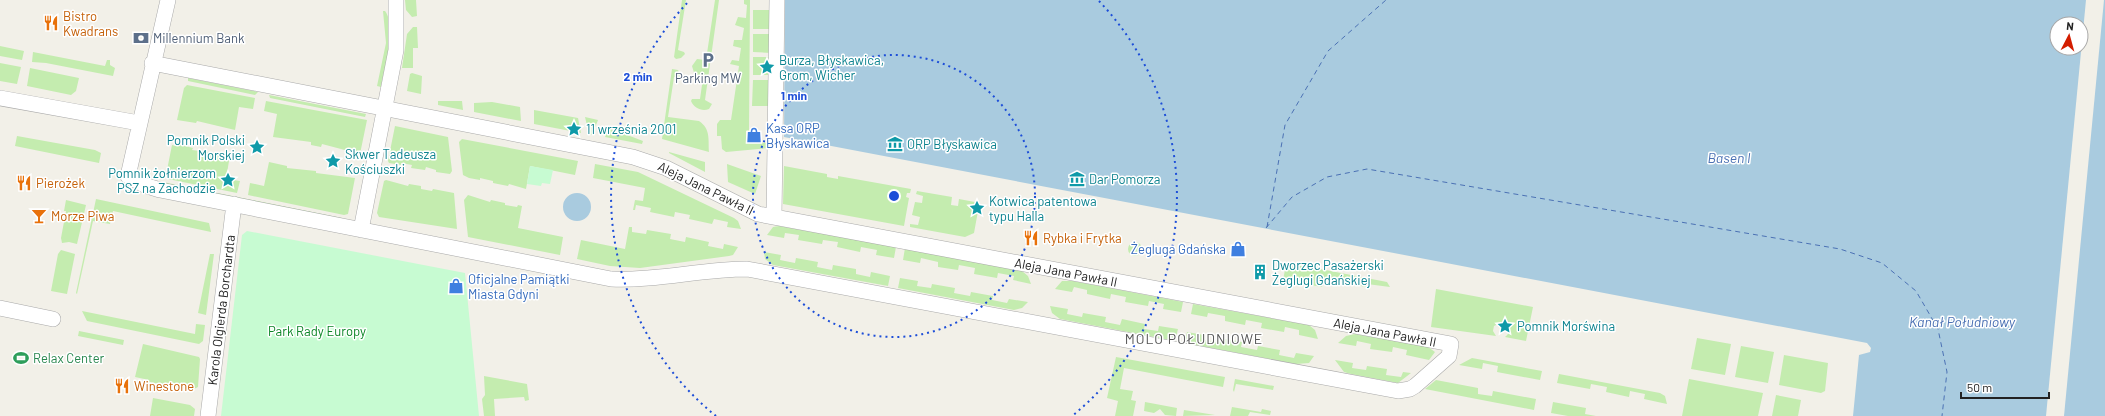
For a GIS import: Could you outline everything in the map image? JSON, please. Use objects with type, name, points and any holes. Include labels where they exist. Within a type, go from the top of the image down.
[{"type":"street","points":[[168,0],[152,63],[128,176],[160,190],[361,230],[396,50],[396,0]]},
{"type":"street","points":[[774,217],[777,0]]},
{"type":"street","points":[[152,63],[331,96],[385,109]]},
{"type":"street","points":[[0,98],[139,124]]},
{"type":"street","name":"Aleja Jana Pawła II","points":[[361,230],[611,278],[650,278],[727,269],[747,269],[1398,391],[1410,389],[1415,386],[1446,360],[1450,353],[1451,344],[758,214],[651,162],[385,109]]},
{"type":"street","name":"Karola Olgierda Borchardta","points":[[208,416],[234,204]]},
{"type":"street","points":[[0,308],[53,319]]},
{"type":"green space","points":[[405,0],[416,0],[417,16],[412,17],[406,10]]},
{"type":"green space","points":[[682,0],[686,0],[678,50],[684,52],[685,54],[681,58],[676,59],[674,57]]},
{"type":"green space","points":[[715,0],[719,0],[705,100],[712,104],[709,109],[701,110],[691,101],[692,99],[700,99],[703,78],[695,76],[692,66],[697,59],[706,60]]},
{"type":"green space","points":[[744,0],[750,0],[749,131],[746,131],[746,141],[768,143],[768,148],[726,152],[722,149],[721,136],[717,136],[717,124],[720,120],[731,120],[739,66],[730,64],[732,60],[739,61],[741,48],[733,46],[734,40],[742,40],[744,28],[735,25],[738,17],[746,18],[747,5],[744,4]]},
{"type":"green space","points":[[753,10],[771,10],[771,29],[753,29]]},
{"type":"green space","points":[[383,11],[385,11],[388,18],[390,37],[381,87],[377,86],[386,43]]},
{"type":"green space","points":[[413,27],[417,27],[418,48],[413,48],[413,68],[402,68],[407,34]]},
{"type":"green space","points":[[753,34],[771,34],[771,53],[753,52]]},
{"type":"green space","points":[[0,46],[24,51],[22,60],[0,56]]},
{"type":"green space","points":[[33,52],[105,66],[107,60],[110,60],[110,65],[115,68],[113,76],[46,63],[32,62]]},
{"type":"green space","points":[[753,57],[771,57],[770,75],[753,75]]},
{"type":"green space","points":[[0,63],[21,67],[17,84],[0,81]]},
{"type":"green space","points":[[30,68],[79,78],[76,91],[71,95],[27,86]]},
{"type":"green space","points":[[672,69],[678,70],[681,77],[674,77],[668,117],[699,121],[703,124],[708,135],[709,152],[662,139]]},
{"type":"green space","points":[[412,73],[422,76],[421,94],[407,91],[410,74]]},
{"type":"green space","points":[[188,78],[258,92],[255,95],[188,81]]},
{"type":"green space","points":[[753,80],[770,80],[770,106],[752,106]]},
{"type":"green space","points":[[187,85],[255,98],[253,109],[239,107],[235,130],[197,121],[196,123],[177,120],[184,88]]},
{"type":"green space","points":[[269,95],[366,114],[365,117],[270,98]]},
{"type":"green space","points":[[266,101],[367,120],[360,154],[322,144],[321,147],[311,145],[311,142],[273,137],[277,114],[264,111]]},
{"type":"green space","points":[[438,101],[462,101],[463,110],[438,105]]},
{"type":"green space","points":[[492,102],[520,107],[521,121],[474,112],[474,103]]},
{"type":"green space","points":[[534,110],[578,118],[581,133],[534,124]]},
{"type":"green space","points":[[585,117],[598,120],[592,135],[589,134]]},
{"type":"green space","points":[[395,126],[448,137],[452,171],[450,174],[436,172],[436,170],[426,167],[425,170],[411,168],[412,165],[389,163],[388,161]]},
{"type":"green space","points":[[609,128],[643,141],[642,144],[605,137]]},
{"type":"green space","points":[[17,136],[95,150],[101,153],[99,163],[15,146]]},
{"type":"green space","points":[[462,139],[578,161],[575,175],[530,166],[526,189],[509,184],[508,186],[493,183],[493,181],[480,178],[480,180],[469,178],[463,175],[459,142]]},
{"type":"green space","points":[[177,144],[193,148],[192,150],[230,155],[226,179],[240,181],[237,193],[168,179],[166,175],[172,145],[176,146]]},
{"type":"green space","points":[[669,153],[705,162],[705,172]]},
{"type":"green space","points":[[269,162],[287,166],[287,168],[316,171],[316,173],[355,178],[348,214],[344,215],[248,195],[250,183],[264,186]]},
{"type":"green space","points":[[595,164],[638,172],[734,218],[738,221],[741,229],[727,227],[728,222],[714,219],[712,224],[689,219],[690,215],[675,212],[674,217],[650,212],[651,208],[636,205],[635,210],[633,210],[635,200],[643,201],[645,188],[593,178]]},
{"type":"green space","points":[[727,164],[761,176],[755,194],[728,182]]},
{"type":"green space","points":[[530,166],[553,170],[550,184],[542,183],[541,186],[527,184]]},
{"type":"green space","points":[[784,166],[827,174],[827,177],[838,179],[838,176],[911,189],[910,193],[907,193],[906,197],[909,198],[904,226],[783,204]]},
{"type":"green space","points":[[386,180],[408,186],[409,184],[421,186],[421,189],[432,191],[433,189],[454,193],[457,229],[379,217],[377,213],[384,181]]},
{"type":"green space","points":[[162,183],[342,218],[341,221]]},
{"type":"green space","points":[[917,191],[952,197],[951,205],[958,206],[959,199],[980,203],[979,205],[973,205],[972,210],[978,211],[974,233],[965,237],[910,227],[910,224],[918,225],[920,217],[912,215],[915,202],[922,203],[923,196],[916,194]]},
{"type":"green space","points":[[468,195],[490,202],[491,200],[505,203],[505,205],[517,207],[518,205],[522,206],[518,228],[563,237],[560,255],[468,237],[464,200]]},
{"type":"green space","points":[[96,199],[209,223],[211,232],[113,211],[110,224],[93,221],[77,294]]},
{"type":"green space","points":[[66,200],[86,205],[77,244],[69,242],[62,243],[61,238],[66,211],[64,211]]},
{"type":"green space","points":[[779,226],[896,247],[894,258],[876,255],[877,250],[861,247],[860,252],[837,247],[838,242],[823,240],[822,244],[798,240],[799,235],[785,233],[784,238],[767,235],[773,227]]},
{"type":"green space","points":[[629,227],[632,227],[632,232],[646,234],[647,230],[671,234],[670,239],[685,242],[686,237],[709,242],[708,246],[723,249],[724,244],[738,247],[733,255],[729,256],[640,268],[610,266],[577,259],[581,240],[625,249]]},
{"type":"green space","name":"Park Rady Europy","points":[[247,231],[465,273],[479,416],[221,416],[242,235]]},
{"type":"green space","points":[[1132,242],[1138,242],[1142,246],[1142,252],[1138,256],[1132,256],[1128,252],[1128,246]]},
{"type":"green space","points":[[905,248],[1022,271],[1028,276],[1031,284],[1013,280],[1014,276],[998,273],[997,278],[974,274],[975,268],[959,265],[958,270],[938,267],[938,262],[921,258],[920,263],[903,260]]},
{"type":"green space","points":[[61,250],[75,254],[67,294],[51,291],[58,254]]},
{"type":"green space","points":[[764,252],[781,255],[780,260],[795,263],[796,258],[818,262],[817,267],[832,270],[833,265],[856,269],[856,274],[870,277],[871,272],[890,276],[888,286],[773,265],[765,259]]},
{"type":"green space","points":[[210,254],[214,254],[206,315],[198,313]]},
{"type":"green space","points":[[1286,265],[1305,266],[1387,282],[1390,287],[1367,284],[1366,287],[1324,279],[1322,287],[1283,280]]},
{"type":"green space","points":[[900,278],[918,281],[917,286],[931,288],[932,284],[955,288],[954,293],[970,296],[971,292],[993,296],[992,300],[1007,303],[1009,299],[1028,302],[1022,308],[1014,310],[898,288]]},
{"type":"green space","points":[[1062,281],[1073,281],[1183,302],[1181,312],[1163,309],[1164,304],[1149,301],[1148,306],[1125,302],[1126,297],[1111,294],[1110,299],[1087,294],[1087,290],[1074,287],[1072,292],[1055,289]]},
{"type":"green space","points":[[1436,289],[1533,307],[1526,341],[1505,337],[1509,333],[1509,328],[1507,324],[1502,322],[1494,326],[1493,331],[1496,336],[1431,327]]},
{"type":"green space","points":[[1193,304],[1309,325],[1315,330],[1318,339],[1299,335],[1299,330],[1285,327],[1284,332],[1261,328],[1262,323],[1246,320],[1245,325],[1225,321],[1225,316],[1208,313],[1207,317],[1191,314]]},
{"type":"green space","points":[[1050,306],[1068,309],[1067,314],[1082,317],[1083,313],[1106,317],[1105,322],[1120,325],[1122,319],[1145,324],[1144,329],[1158,331],[1159,326],[1178,329],[1175,341],[1060,319],[1052,313]]},
{"type":"green space","points":[[82,311],[195,334],[196,324],[205,325],[203,341],[199,344],[87,321]]},
{"type":"green space","points":[[79,331],[124,340],[123,345],[78,336]]},
{"type":"green space","points":[[1187,332],[1204,335],[1204,340],[1218,343],[1220,338],[1242,342],[1241,347],[1257,350],[1258,346],[1280,350],[1279,355],[1294,358],[1296,353],[1314,356],[1309,363],[1296,364],[1185,343]]},
{"type":"green space","points":[[1355,334],[1428,347],[1435,352],[1429,360],[1406,355],[1407,350],[1393,347],[1392,352],[1370,349],[1371,344],[1357,341],[1356,346],[1338,343],[1346,336]]},
{"type":"green space","points":[[1697,338],[1731,344],[1725,375],[1691,369]]},
{"type":"green space","points":[[143,344],[199,357],[198,387],[192,390],[149,382],[149,380],[135,377]]},
{"type":"green space","points":[[1741,346],[1774,352],[1768,383],[1735,377]]},
{"type":"green space","points":[[1784,355],[1828,363],[1825,391],[1821,393],[1779,385]]},
{"type":"green space","points":[[1116,357],[1225,377],[1223,387],[1124,368],[1120,389],[1133,391],[1131,400],[1136,401],[1133,416],[1115,416],[1118,401],[1107,398]]},
{"type":"green space","points":[[1472,358],[1542,371],[1540,380],[1497,372],[1498,366],[1483,363],[1482,369],[1459,365]]},
{"type":"green space","points":[[1335,360],[1353,363],[1352,368],[1366,370],[1367,366],[1387,369],[1386,375],[1401,377],[1403,372],[1411,373],[1398,383],[1344,372]]},
{"type":"green space","points":[[1559,374],[1660,393],[1665,396],[1667,404],[1644,399],[1645,394],[1630,391],[1629,397],[1606,392],[1607,387],[1591,384],[1590,389],[1557,383]]},
{"type":"green space","points":[[484,376],[527,384],[529,400],[525,401],[524,397],[494,399],[495,416],[484,416],[482,399],[485,395]]},
{"type":"green space","points":[[1235,379],[1274,386],[1273,390],[1236,384],[1234,392]]},
{"type":"green space","points":[[1689,379],[1763,393],[1758,416],[1682,416]]},
{"type":"green space","points":[[1436,380],[1478,388],[1478,394],[1492,396],[1493,391],[1536,399],[1534,410],[1425,389]]},
{"type":"green space","points":[[1776,395],[1801,400],[1798,416],[1772,416]]},
{"type":"green space","points":[[153,398],[190,405],[195,409],[194,416],[150,416]]},
{"type":"green space","points":[[1145,402],[1177,408],[1176,416],[1165,415],[1160,409],[1154,413],[1144,411]]},
{"type":"green space","points":[[1553,402],[1586,408],[1585,414],[1596,416],[1568,416],[1551,413]]},
{"type":"green space","points":[[1232,407],[1261,412],[1262,409],[1271,411],[1270,415],[1250,412],[1248,416],[1230,416]]},
{"type":"green space","points":[[1184,410],[1215,415],[1183,416]]},
{"type":"water","name":"Basen I","points":[[785,0],[2105,0],[2105,416],[1853,416],[1859,355],[1870,352],[1871,348],[1867,343],[784,137]]},
{"type":"water","points":[[577,193],[583,194],[587,197],[590,201],[590,213],[587,217],[583,220],[577,221],[571,220],[567,217],[564,213],[563,207],[564,201],[567,197],[571,194]]},
{"type":"pier","points":[[2086,0],[2104,0],[2064,416],[2046,416],[2081,56],[2089,56],[2089,16],[2084,16]]},
{"type":"ferry route","points":[[1267,227],[1285,125],[1328,51],[1386,0]]},
{"type":"ferry route","points":[[1266,228],[1292,197],[1327,177],[1367,169],[1840,249],[1882,263],[1916,291],[1938,329],[1947,372],[1942,416]]},
{"type":"place","name":"Bistro Kwadrans","points":[[51,23]]},
{"type":"place","name":"Millennium Bank","points":[[141,38]]},
{"type":"place","name":"Parking MW","points":[[708,60]]},
{"type":"place","name":"Burza, Błyskawica, Grom, Wicher","points":[[767,67]]},
{"type":"place","name":"11 września 2001","points":[[574,129]]},
{"type":"place","name":"Kasa ORP Błyskawica","points":[[754,135]]},
{"type":"place","name":"ORP Błyskawica","points":[[895,144]]},
{"type":"place","name":"Pomnik Polski Morskiej","points":[[257,147]]},
{"type":"place","name":"Skwer Tadeusza Kościuszki","points":[[333,161]]},
{"type":"place","name":"Dar Pomorza","points":[[1077,179]]},
{"type":"place","name":"Pomnik żołnierzom PSZ na Zachodzie","points":[[228,180]]},
{"type":"place","name":"Pierożek","points":[[24,183]]},
{"type":"place","name":"Kotwica patentowa typu Halla","points":[[977,208]]},
{"type":"place","name":"Morze Piwa","points":[[39,216]]},
{"type":"place","name":"Rybka i Frytka","points":[[1031,238]]},
{"type":"place","name":"Żegluga Gdańska","points":[[1238,249]]},
{"type":"place","name":"Dworzec Pasażerski Żeglugi Gdańskiej","points":[[1260,272]]},
{"type":"place","name":"Oficjalne Pamiątki Miasta Gdyni","points":[[456,286]]},
{"type":"place","name":"Pomnik Morświna","points":[[1505,326]]},
{"type":"place","name":"Relax Center","points":[[21,358]]},
{"type":"place","name":"Winestone","points":[[122,386]]},
{"type":"district","name":"MOLO POŁUDNIOWE","points":[[1194,338]]},
{"type":"water label","name":"Kanał Południowy","points":[[1962,321]]}]
